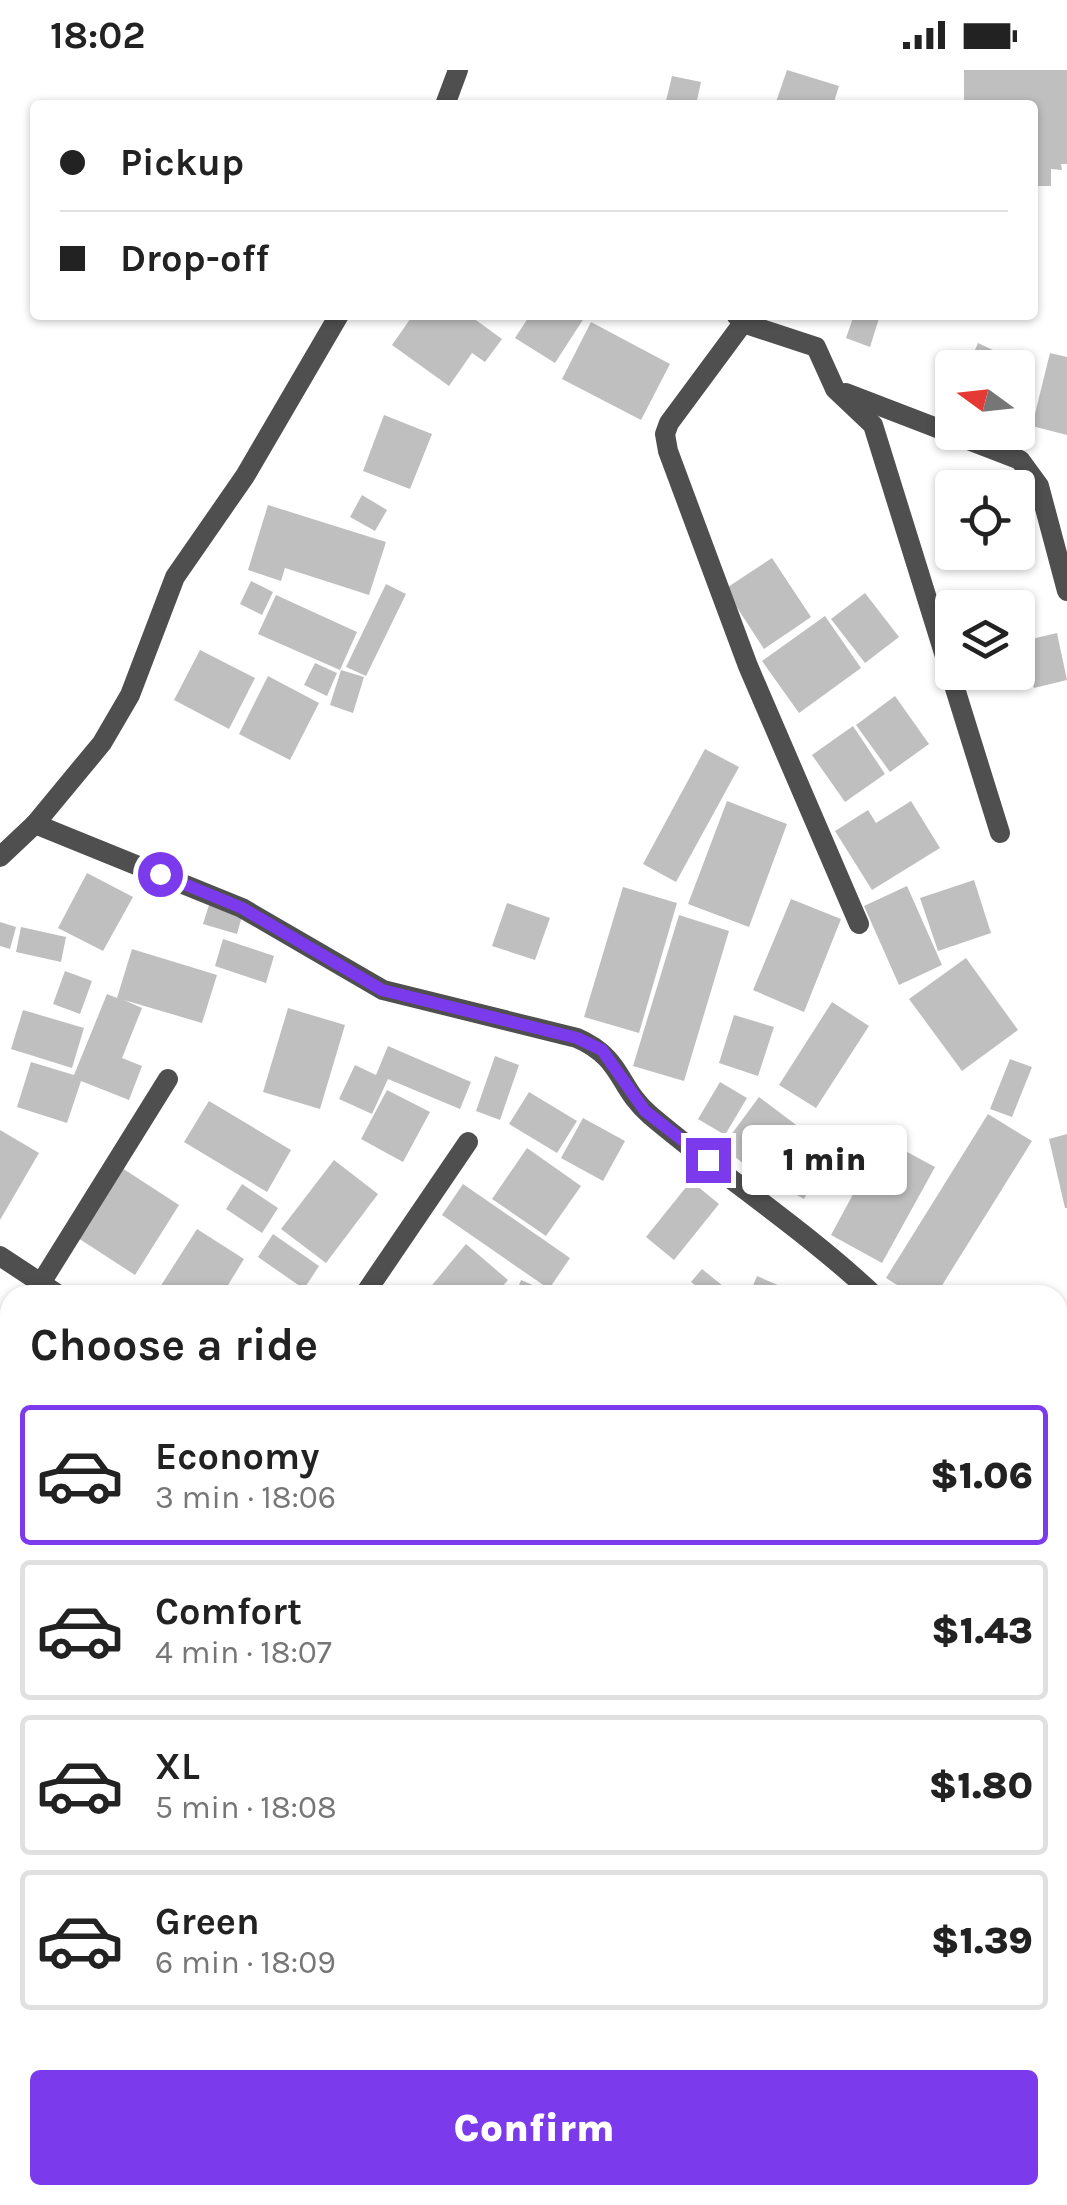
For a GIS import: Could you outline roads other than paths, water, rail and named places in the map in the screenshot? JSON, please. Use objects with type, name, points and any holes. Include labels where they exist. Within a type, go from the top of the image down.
[{"type":"street","points":[[448,100],[458,70]]},
{"type":"street","points":[[0,857],[35,824],[102,743],[130,695],[175,576],[245,476],[336,320]]},
{"type":"street","points":[[738,320],[669,423],[665,434],[668,451],[748,666],[859,924]]},
{"type":"street","points":[[742,320],[816,347],[835,389],[874,426],[1000,833]]},
{"type":"street","points":[[835,389],[1020,460],[1039,486],[1067,591]]},
{"type":"street","points":[[35,824],[242,908],[382,990],[577,1038],[602,1050],[645,1111],[832,1256],[863,1285]]},
{"type":"street","points":[[52,1285],[168,1079]]},
{"type":"street","points":[[371,1285],[468,1142]]},
{"type":"street","points":[[0,1256],[44,1285]]}]
